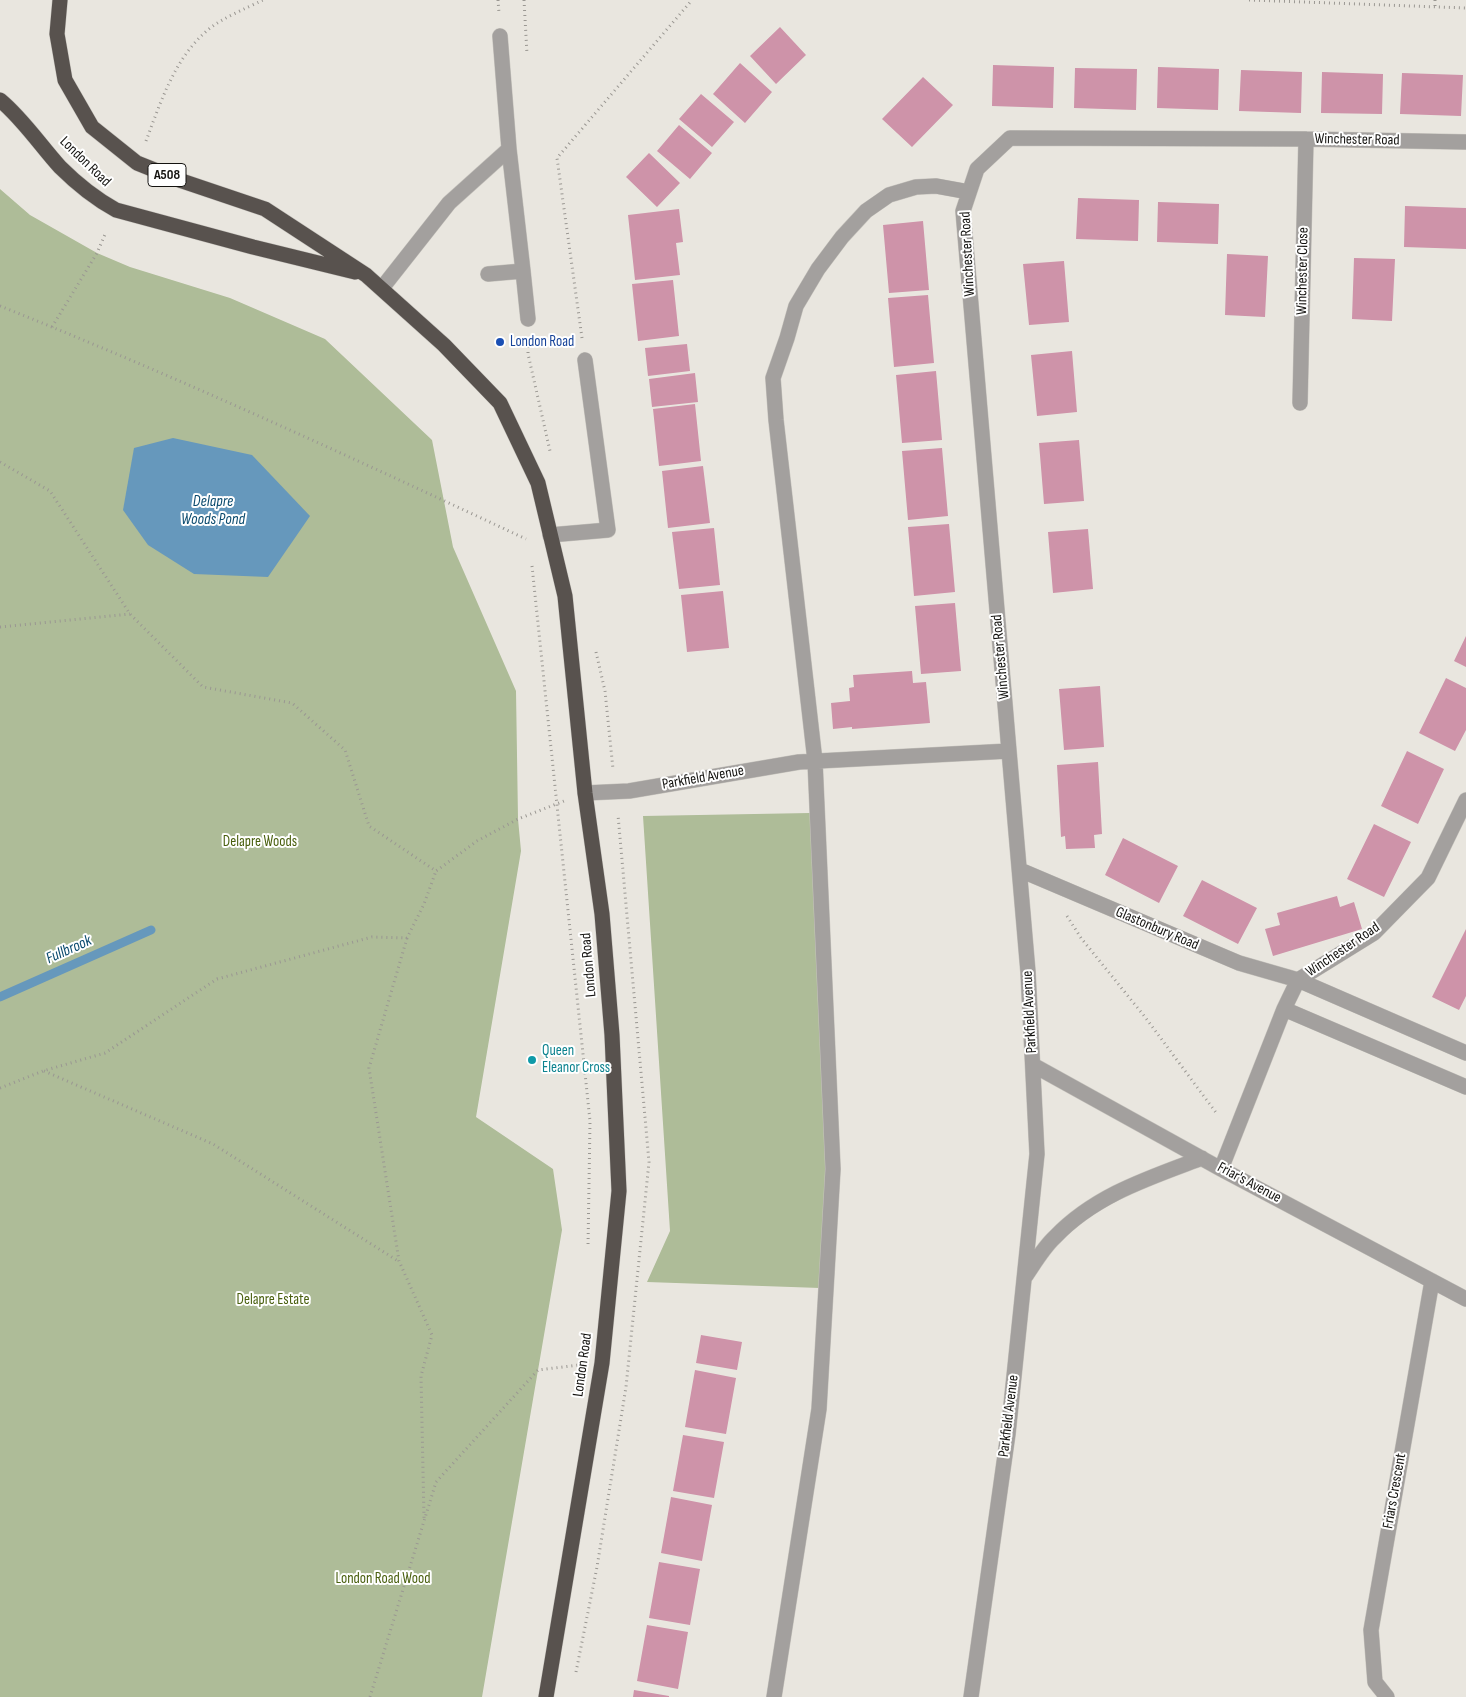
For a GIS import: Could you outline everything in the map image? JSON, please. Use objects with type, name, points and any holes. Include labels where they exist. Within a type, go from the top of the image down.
[{"type":"highway","name":"London Road","points":[[60,0],[57,34],[65,80],[92,127],[137,163],[182,181],[265,209],[366,275],[444,345],[500,402],[538,483],[565,596],[585,793],[602,914],[612,1035],[619,1191],[602,1363],[546,1697]]},
{"type":"highway","name":"London Road","points":[[0,100],[11,109],[61,168],[96,199],[116,210],[244,245],[366,275]]},
{"type":"street","points":[[500,36],[509,149],[528,319]]},
{"type":"street","name":"Winchester Road","points":[[1009,751],[963,211],[977,169],[1010,138],[1306,139],[1466,142]]},
{"type":"street","name":"Winchester Close","points":[[1300,403],[1306,139]]},
{"type":"street","points":[[382,288],[449,203],[509,149]]},
{"type":"street","points":[[774,1697],[819,1409],[833,1169],[815,761],[776,420],[773,378],[796,306],[818,269],[866,211],[889,195],[916,187],[936,186],[969,192]]},
{"type":"street","points":[[488,274],[522,271]]},
{"type":"street","points":[[550,534],[608,530],[585,360]]},
{"type":"street","name":"Parkfield Avenue","points":[[585,793],[629,791],[799,762],[1009,751],[1028,972],[1037,1154],[1008,1434],[971,1697]]},
{"type":"street","name":"Winchester Road","points":[[1221,1169],[1284,1009],[1298,980],[1374,933],[1428,878],[1466,800]]},
{"type":"street","name":"Glastonbury Road","points":[[1020,870],[1239,963],[1298,980],[1466,1053]]},
{"type":"street","points":[[1284,1009],[1466,1087]]},
{"type":"street","name":"Friar's Avenue","points":[[1033,1065],[1221,1169],[1466,1299]]},
{"type":"street","points":[[1024,1277],[1054,1237],[1100,1201],[1126,1187],[1202,1158]]},
{"type":"street","name":"Friars Crescent","points":[[1387,1697],[1375,1682],[1371,1630],[1432,1281]]},
{"type":"path","points":[[137,163],[169,83],[189,48],[210,28],[263,0]]},
{"type":"path","points":[[585,360],[557,158],[692,0]]},
{"type":"path","points":[[1249,0],[1466,8]]},
{"type":"path","points":[[1435,0],[1435,6]]},
{"type":"path","points":[[52,327],[97,253],[116,210]]},
{"type":"path","points":[[0,306],[318,442],[529,540],[527,532]]},
{"type":"path","points":[[528,319],[528,354],[551,456]]},
{"type":"path","points":[[0,462],[50,491],[130,614],[203,687],[292,703],[345,750],[369,826],[436,871]]},
{"type":"path","points":[[531,560],[590,1121],[588,1247]]},
{"type":"path","points":[[0,627],[130,614]]},
{"type":"path","points":[[424,1518],[421,1376],[432,1335],[399,1261],[369,1068],[407,938],[424,904],[436,871],[477,841],[518,819],[585,793]]},
{"type":"path","points":[[1066,914],[1081,938],[1145,1017],[1225,1125],[1233,1139]]},
{"type":"path","points":[[0,1088],[43,1071],[105,1053],[217,979],[372,936],[407,938]]},
{"type":"path","points":[[43,1071],[214,1144],[399,1261]]},
{"type":"path","points":[[370,1697],[436,1482],[538,1370],[602,1363]]},
{"type":"green space","name":"Delapre Woods","points":[[0,189],[30,215],[97,253],[130,267],[230,298],[325,339],[432,440],[453,547],[516,691],[518,819],[521,851],[476,1117],[553,1169],[562,1230],[482,1697],[0,1697]]},
{"type":"green space","points":[[810,813],[827,1169],[820,1288],[647,1282],[670,1231],[643,816]]},
{"type":"water","name":"Delapre Woods Pond","points":[[173,438],[252,455],[310,516],[268,577],[194,574],[148,545],[123,510],[134,448]]},
{"type":"building","points":[[780,27],[806,55],[776,84],[750,56]]},
{"type":"building","points":[[740,63],[772,92],[745,123],[713,94]]},
{"type":"building","points":[[993,65],[1054,67],[1053,108],[992,106]]},
{"type":"building","points":[[1158,67],[1219,69],[1218,110],[1157,108]]},
{"type":"building","points":[[1075,68],[1137,69],[1136,110],[1074,108]]},
{"type":"building","points":[[1241,70],[1302,72],[1301,113],[1239,111]]},
{"type":"building","points":[[1322,72],[1383,74],[1382,114],[1321,113]]},
{"type":"building","points":[[1402,73],[1463,75],[1461,116],[1400,114]]},
{"type":"building","points":[[923,77],[953,105],[912,147],[882,119]]},
{"type":"building","points":[[701,94],[734,122],[712,147],[679,119]]},
{"type":"building","points":[[679,125],[712,153],[690,179],[657,151]]},
{"type":"building","points":[[649,153],[680,183],[657,207],[626,177]]},
{"type":"building","points":[[1078,198],[1139,200],[1138,241],[1076,239]]},
{"type":"building","points":[[1158,202],[1219,204],[1218,244],[1157,242]]},
{"type":"building","points":[[1405,206],[1466,208],[1466,249],[1404,247]]},
{"type":"building","points":[[679,209],[683,242],[676,243],[680,275],[635,280],[628,215]]},
{"type":"building","points":[[923,221],[929,290],[889,293],[883,225]]},
{"type":"building","points":[[1227,254],[1268,256],[1265,317],[1225,315]]},
{"type":"building","points":[[1354,258],[1395,259],[1392,321],[1352,319]]},
{"type":"building","points":[[1064,261],[1069,322],[1029,325],[1023,264]]},
{"type":"building","points":[[673,280],[679,336],[638,341],[632,284]]},
{"type":"building","points":[[928,295],[934,363],[894,367],[888,298]]},
{"type":"building","points":[[687,344],[690,371],[648,376],[645,348]]},
{"type":"building","points":[[1072,351],[1077,412],[1037,416],[1031,355]]},
{"type":"building","points":[[936,371],[942,440],[902,443],[896,375]]},
{"type":"building","points":[[695,373],[698,402],[652,407],[649,379]]},
{"type":"building","points":[[695,404],[701,461],[659,466],[653,409]]},
{"type":"building","points":[[1079,440],[1084,501],[1044,504],[1039,443]]},
{"type":"building","points":[[942,448],[948,516],[908,520],[902,451]]},
{"type":"building","points":[[703,466],[710,523],[668,528],[662,471]]},
{"type":"building","points":[[949,524],[955,592],[914,596],[908,527]]},
{"type":"building","points":[[714,528],[720,585],[679,589],[672,532]]},
{"type":"building","points":[[1088,529],[1093,589],[1053,593],[1048,532]]},
{"type":"building","points":[[723,591],[729,648],[687,652],[681,595]]},
{"type":"building","points":[[955,603],[961,671],[921,674],[915,606]]},
{"type":"building","points":[[1466,636],[1466,667],[1454,661]]},
{"type":"building","points":[[912,671],[913,683],[926,682],[930,723],[833,729],[831,703],[850,701],[849,688],[854,687],[853,675]]},
{"type":"building","points":[[1446,678],[1466,688],[1466,730],[1455,751],[1419,733]]},
{"type":"building","points":[[1100,686],[1104,747],[1064,750],[1059,689]]},
{"type":"building","points":[[1407,751],[1444,769],[1418,824],[1381,806]]},
{"type":"building","points":[[1098,762],[1102,834],[1094,835],[1095,848],[1066,849],[1065,836],[1061,837],[1057,765]]},
{"type":"building","points":[[1374,824],[1411,842],[1384,897],[1347,879]]},
{"type":"building","points":[[1123,838],[1178,866],[1159,903],[1105,875]]},
{"type":"building","points":[[1202,880],[1257,908],[1238,944],[1183,916]]},
{"type":"building","points":[[1337,896],[1340,907],[1354,902],[1362,929],[1273,956],[1265,929],[1280,925],[1277,913]]},
{"type":"building","points":[[1466,929],[1466,996],[1459,1010],[1432,997]]},
{"type":"building","points":[[701,1335],[742,1342],[737,1370],[696,1363]]},
{"type":"building","points":[[695,1370],[736,1378],[726,1434],[685,1427]]},
{"type":"building","points":[[683,1435],[724,1442],[714,1498],[673,1491]]},
{"type":"building","points":[[671,1497],[712,1505],[702,1561],[661,1553]]},
{"type":"building","points":[[659,1562],[700,1569],[690,1625],[649,1618]]},
{"type":"building","points":[[647,1625],[688,1632],[678,1689],[637,1681]]},
{"type":"building","points":[[634,1690],[669,1696],[669,1697],[633,1697]]},
{"type":"waterway","name":"Fullbrook","points":[[0,997],[151,930]]},
{"type":"place","name":"London Road","points":[[500,342]]},
{"type":"place","name":"Queen Eleanor Cross","points":[[532,1060]]},
{"type":"park label","name":"Delapre Estate","points":[[273,1300]]},
{"type":"park label","name":"London Road Wood","points":[[383,1579]]}]
